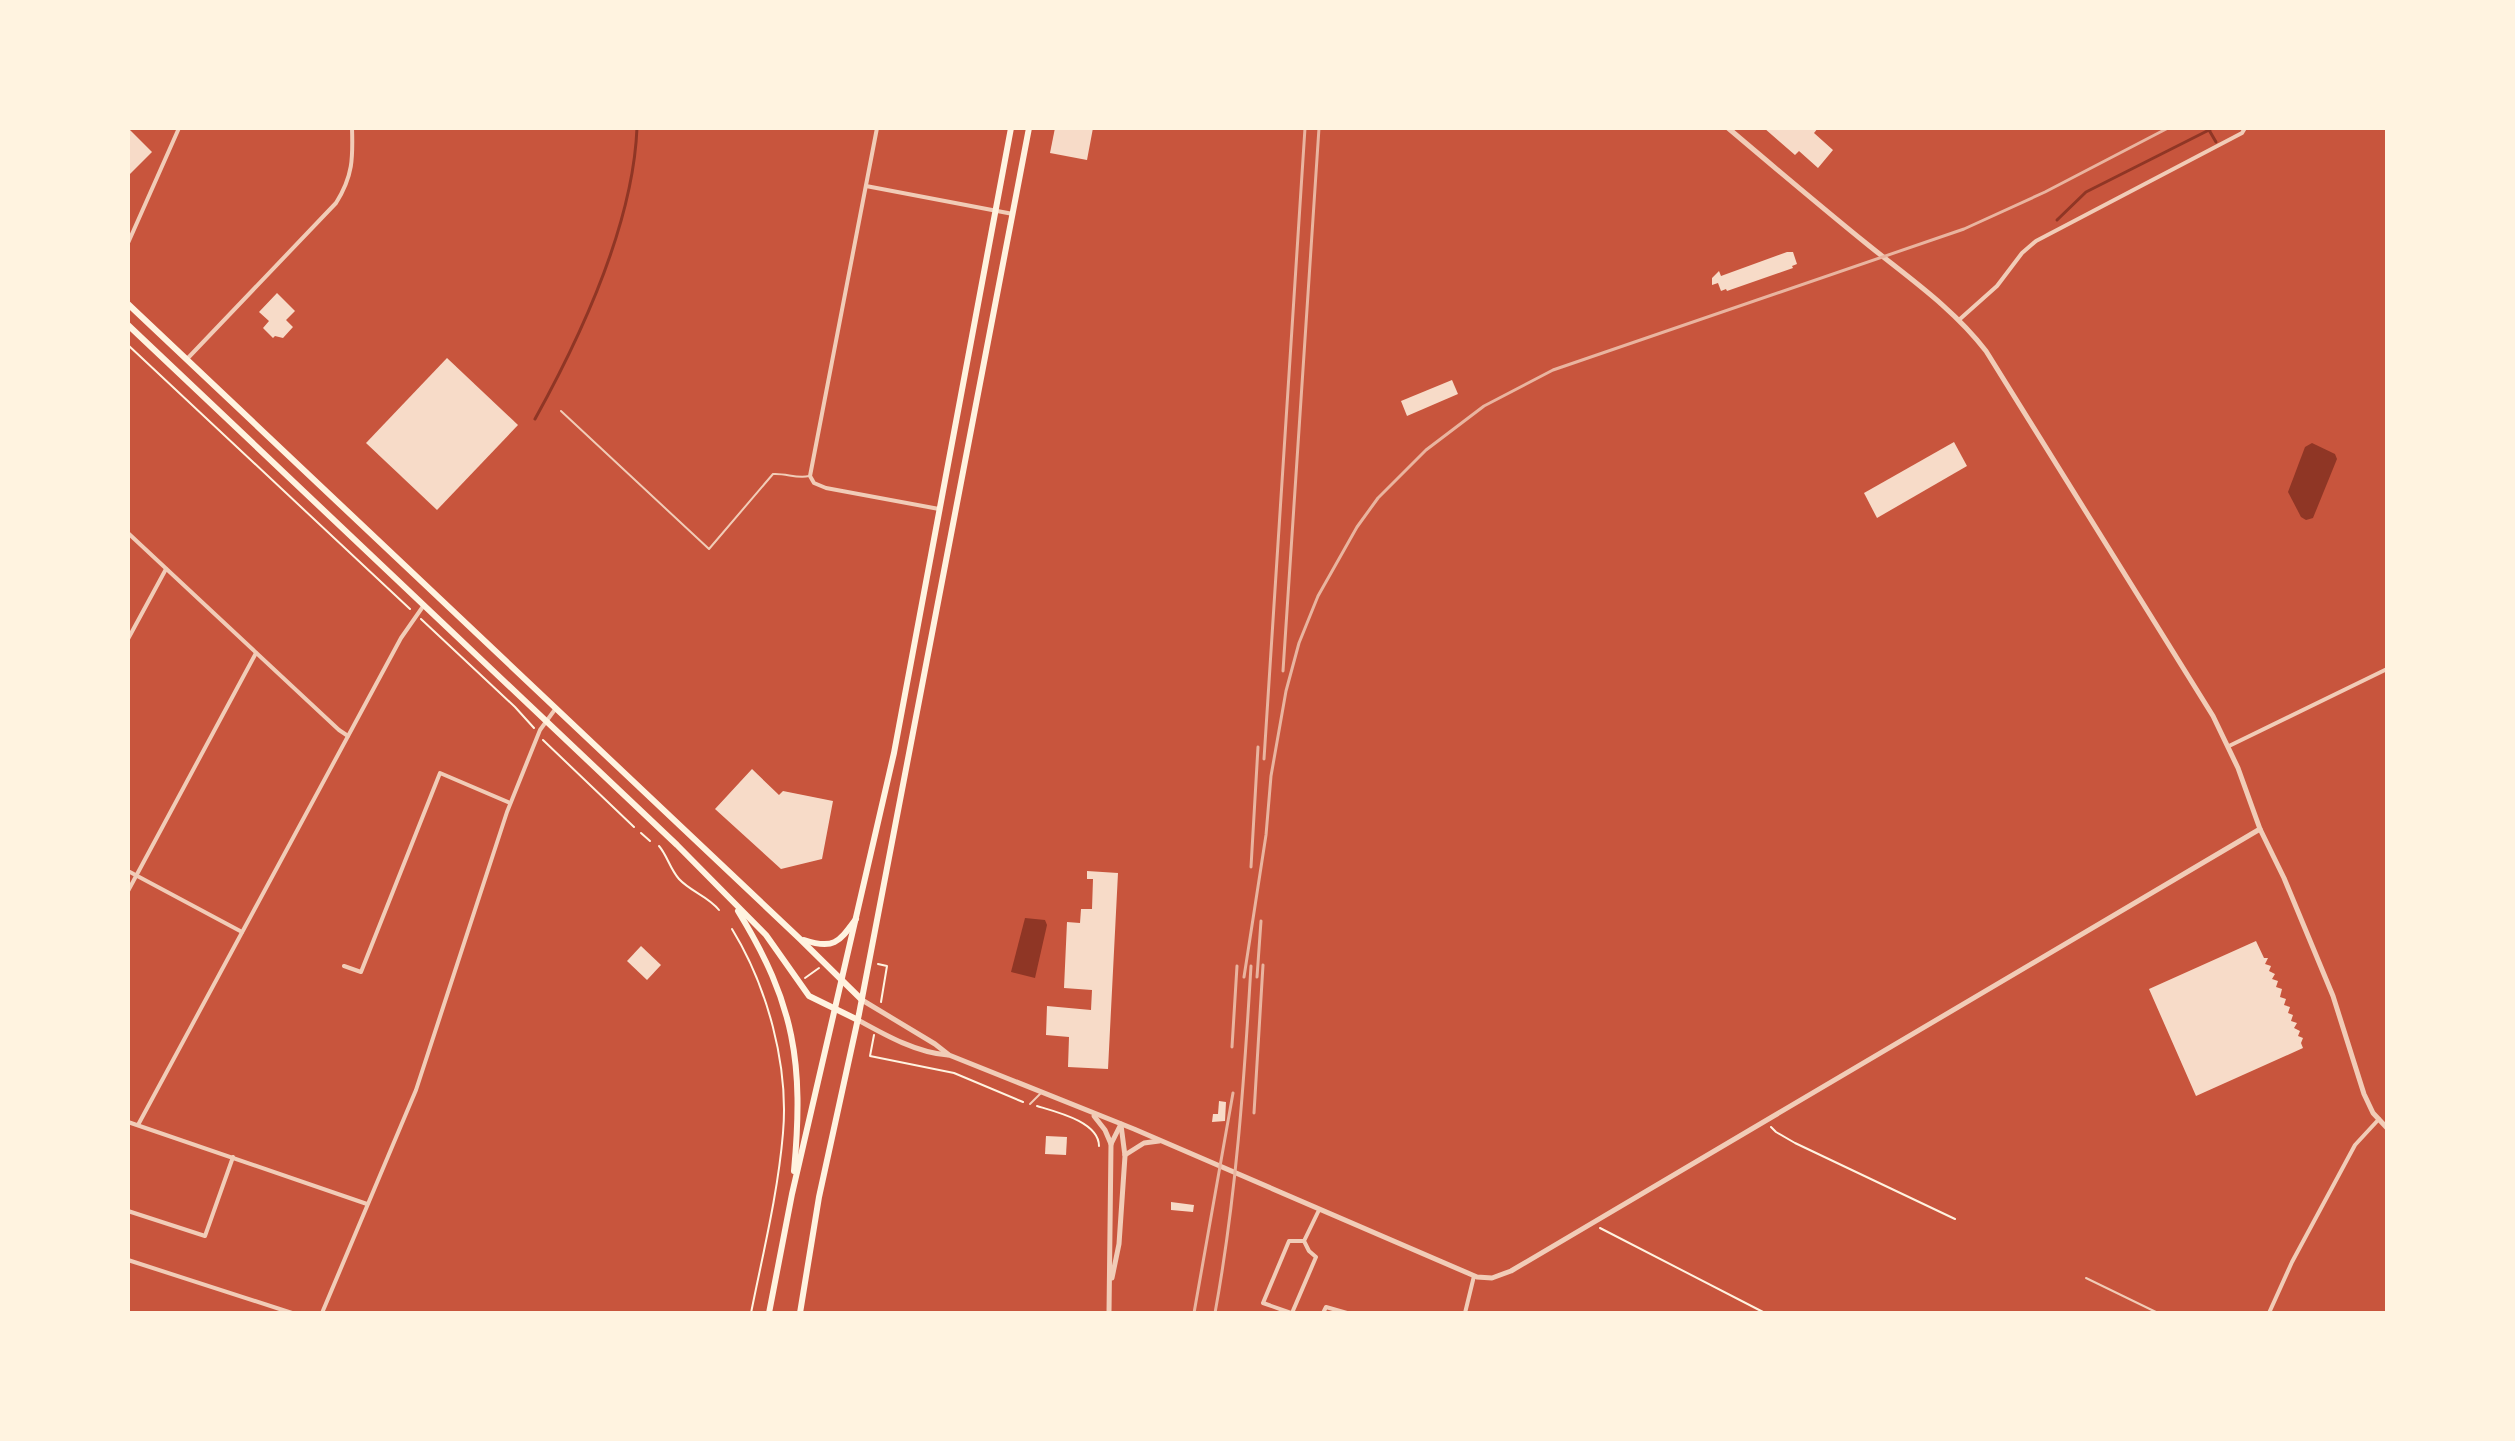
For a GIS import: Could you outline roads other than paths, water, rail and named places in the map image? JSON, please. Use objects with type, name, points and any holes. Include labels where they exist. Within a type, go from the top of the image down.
[{"type":"main road","points":[[769,1313],[792,1194],[894,753],[1011,128]]},
{"type":"main road","points":[[800,1313],[822,1183],[862,1000],[1029,128]]},
{"type":"main road","points":[[128,304],[862,1000]]},
{"type":"main road","points":[[128,325],[677,845],[766,935],[809,996],[858,1020]]},
{"type":"main road","points":[[734,903],[765,956],[785,1008],[792,1037],[799,1091],[792,1194]]},
{"type":"main road","points":[[800,939],[819,945],[836,942],[858,916]]},
{"type":"street","points":[[128,243],[179,128]]},
{"type":"street","points":[[187,359],[336,203],[348,184],[352,128]]},
{"type":"street","points":[[877,128],[810,476],[814,483],[826,488],[939,509]]},
{"type":"street","points":[[1728,128],[1960,319],[1986,351],[2201,693],[2229,746],[2260,829],[2333,996],[2364,1094],[2387,1128]]},
{"type":"street","points":[[1960,319],[1997,286],[2022,253],[2036,241],[2210,151],[2242,133],[2245,128]]},
{"type":"street","points":[[866,186],[1014,214]]},
{"type":"street","points":[[128,317],[135,310]]},
{"type":"street","points":[[128,533],[348,736]]},
{"type":"street","points":[[128,639],[166,569]]},
{"type":"street","points":[[138,1125],[401,638],[424,605]]},
{"type":"street","points":[[128,891],[256,653]]},
{"type":"street","points":[[2229,746],[2387,669]]},
{"type":"street","points":[[322,1313],[416,1090],[510,803],[545,720],[556,708]]},
{"type":"street","points":[[344,966],[361,972],[440,773],[510,803]]},
{"type":"street","points":[[862,1000],[949,1055],[1162,1141],[1474,1276],[1492,1278],[1511,1271],[2260,829]]},
{"type":"street","points":[[128,871],[242,932]]},
{"type":"street","points":[[858,1020],[917,1048],[949,1055]]},
{"type":"street","points":[[1090,1113],[1100,1122],[1111,1144]]},
{"type":"street","points":[[2269,1313],[2292,1262],[2355,1145],[2379,1119]]},
{"type":"street","points":[[128,1122],[367,1204]]},
{"type":"street","points":[[1109,1313],[1111,1144],[1121,1124]]},
{"type":"street","points":[[1110,1284],[1119,1244],[1125,1156],[1121,1124]]},
{"type":"street","points":[[1125,1156],[1144,1143],[1162,1141]]},
{"type":"street","points":[[128,1211],[205,1236],[233,1157]]},
{"type":"street","points":[[1304,1241],[1319,1210]]},
{"type":"street","points":[[1289,1241],[1304,1241],[1316,1257],[1291,1313],[1263,1303],[1289,1241]]},
{"type":"street","points":[[128,1260],[292,1313]]},
{"type":"street","points":[[1465,1313],[1474,1276]]},
{"type":"street","points":[[1323,1313],[1326,1307],[1347,1313]]},
{"type":"lane","points":[[561,411],[709,549],[773,474],[802,478],[810,476]]},
{"type":"lane","points":[[1030,1104],[1043,1092]]},
{"type":"lane","points":[[2086,1278],[2158,1313]]},
{"type":"waterway","points":[[535,419],[570,352],[602,278],[626,202],[637,128]]},
{"type":"waterway","points":[[2213,128],[2209,130],[2216,142]]},
{"type":"waterway","points":[[2057,220],[2086,192],[2209,130]]},
{"type":"railway","points":[[1264,759],[1305,128]]},
{"type":"railway","points":[[1283,671],[1319,128]]},
{"type":"railway","points":[[1244,977],[1266,835],[1271,776],[1286,691],[1299,643],[1318,596],[1357,527],[1378,498],[1426,450],[1484,406],[1553,370],[1964,229],[2045,192],[2168,128]]},
{"type":"railway","points":[[1251,867],[1258,747]]},
{"type":"railway","points":[[1257,977],[1261,921]]},
{"type":"railway","points":[[1254,1113],[1263,965]]},
{"type":"railway","points":[[1232,1047],[1237,966]]},
{"type":"railway","points":[[1215,1313],[1234,1184],[1251,966]]},
{"type":"railway","points":[[1194,1313],[1233,1093]]}]
